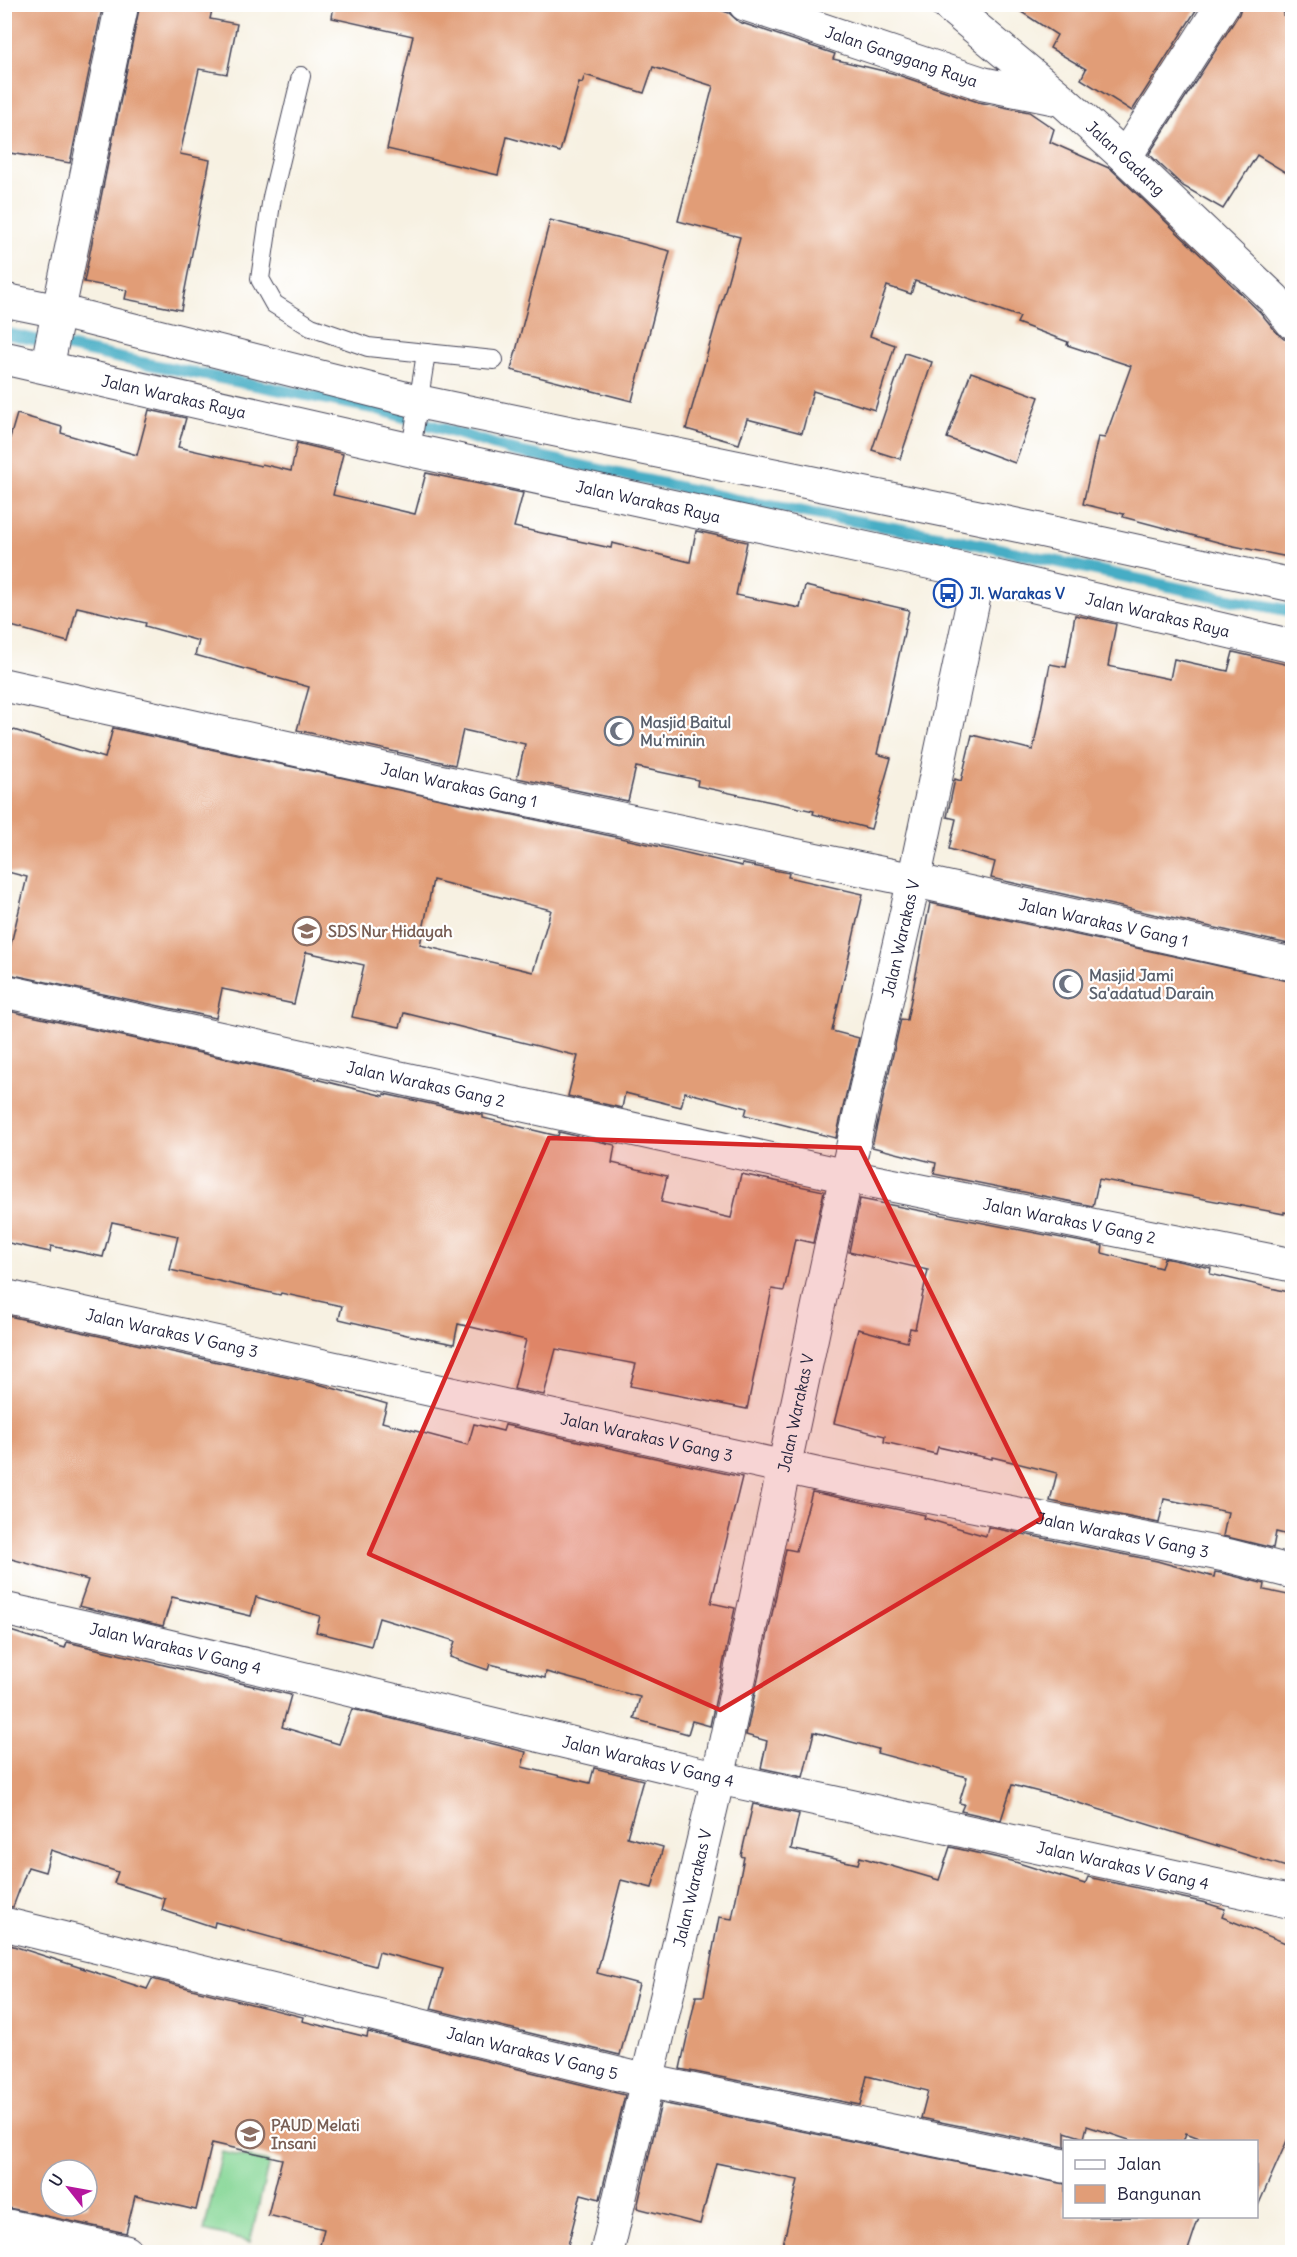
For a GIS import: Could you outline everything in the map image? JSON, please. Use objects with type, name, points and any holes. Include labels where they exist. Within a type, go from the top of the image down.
[{"type":"street","points":[[52,339],[122,4]]},
{"type":"street","name":"Jalan Ganggang Raya","points":[[745,4],[984,84],[1061,99]]},
{"type":"street","name":"Jalan Gadang","points":[[947,4],[1061,99],[1125,157],[1274,299],[1293,322]]},
{"type":"street","points":[[1125,157],[1222,4]]},
{"type":"street","points":[[4,300],[52,339],[420,405],[1006,523],[1293,585]]},
{"type":"street","name":"Jalan Warakas Raya","points":[[4,358],[52,339],[412,445],[1293,646]]},
{"type":"street","name":"Jalan Warakas V","points":[[608,2253],[718,1778],[783,1465],[914,880],[979,573]]},
{"type":"street","name":"Jalan Warakas Gang 1","points":[[4,685],[428,778],[914,880]]},
{"type":"street","name":"Jalan Warakas V Gang 1","points":[[914,880],[1293,964]]},
{"type":"street","name":"Jalan Warakas Gang 2","points":[[4,991],[846,1176]]},
{"type":"street","name":"Jalan Warakas V Gang 2","points":[[846,1176],[1293,1265]]},
{"type":"street","name":"Jalan Warakas V Gang 3","points":[[4,1296],[783,1465],[820,1475],[1230,1556],[1293,1572]]},
{"type":"street","name":"Jalan Warakas V Gang 4","points":[[4,1609],[150,1641],[718,1778],[1293,1902]]},
{"type":"street","name":"Jalan Warakas V Gang 5","points":[[4,1924],[647,2081],[1063,2166]]},
{"type":"street","points":[[4,2225],[126,2253]]},
{"type":"lane","points":[[301,76],[272,197],[260,279],[274,304],[310,327],[368,347],[494,360]]},
{"type":"lane","points":[[412,445],[420,405],[426,353]]},
{"type":"highlighted area","points":[[549,1138],[860,1148],[1042,1518],[720,1710],[369,1554]]},
{"type":"green space","points":[[222,2152],[269,2162],[250,2242],[204,2231]]},
{"type":"building","points":[[4,4],[103,4],[70,163],[4,152]]},
{"type":"building","points":[[140,4],[186,4],[212,10],[210,19],[237,24],[227,74],[199,69],[180,154],[210,160],[181,310],[125,299],[127,290],[84,282]]},
{"type":"building","points":[[334,4],[703,4],[729,13],[739,22],[835,54],[833,59],[892,73],[978,102],[1029,112],[1054,129],[1050,142],[1111,169],[1260,312],[1278,334],[1284,339],[1293,340],[1293,558],[1229,545],[1083,504],[1098,437],[1105,438],[1131,366],[1067,345],[1068,342],[1017,323],[1020,317],[915,281],[911,294],[887,286],[870,336],[895,345],[875,410],[813,391],[802,433],[747,419],[739,444],[686,429],[740,237],[678,221],[713,86],[653,67],[644,93],[585,75],[582,83],[579,82],[560,152],[507,137],[498,175],[387,149],[413,36],[332,18]]},
{"type":"building","points":[[1009,4],[1200,4],[1132,111],[1081,79],[1086,69],[1050,48],[1057,35]]},
{"type":"building","points":[[1242,4],[1289,4],[1283,15],[1293,21],[1293,177],[1257,155],[1223,209],[1183,186],[1149,154],[1239,14]]},
{"type":"building","points":[[550,220],[670,251],[632,401],[511,370]]},
{"type":"building","points":[[905,353],[932,362],[900,459],[872,450]]},
{"type":"building","points":[[971,372],[1039,397],[1015,463],[947,438]]},
{"type":"building","points":[[149,410],[186,418],[178,447],[261,466],[262,464],[291,471],[297,443],[343,454],[333,495],[415,514],[426,473],[523,493],[514,527],[611,548],[612,543],[690,562],[696,531],[747,542],[736,595],[800,608],[805,586],[909,610],[877,754],[891,758],[871,829],[813,814],[814,811],[697,786],[698,780],[636,767],[628,801],[517,778],[525,744],[463,730],[455,765],[297,730],[309,687],[195,655],[199,641],[145,626],[146,623],[77,607],[68,642],[4,624],[4,458],[17,414],[62,427],[61,433],[137,455]]},
{"type":"building","points":[[1075,615],[1116,624],[1108,666],[1170,679],[1174,659],[1228,671],[1233,652],[1293,666],[1293,945],[991,878],[995,862],[949,849],[956,819],[947,817],[955,779],[961,781],[972,735],[1033,750],[1050,664],[1066,667]]},
{"type":"building","points":[[4,727],[105,758],[113,728],[742,866],[742,864],[789,873],[788,877],[863,894],[832,1031],[859,1038],[836,1138],[745,1115],[747,1108],[685,1092],[681,1107],[625,1093],[622,1108],[568,1096],[578,1056],[404,1013],[400,1027],[352,1017],[364,965],[306,952],[294,1004],[222,989],[216,1018],[4,973],[27,877],[4,871]],"holes":[[[433,880],[551,910],[533,972],[420,945]]]},
{"type":"building","points":[[930,903],[1293,982],[1293,1214],[1099,1179],[1093,1206],[934,1174],[936,1163],[872,1147],[901,1019],[907,1020]]},
{"type":"building","points":[[4,1010],[283,1071],[384,1096],[384,1094],[483,1115],[483,1118],[558,1136],[559,1132],[615,1145],[612,1163],[667,1176],[661,1202],[731,1218],[741,1174],[824,1191],[813,1243],[795,1239],[784,1291],[772,1289],[747,1409],[630,1386],[636,1364],[556,1349],[544,1395],[514,1389],[526,1340],[458,1324],[454,1344],[407,1335],[339,1319],[342,1306],[281,1293],[280,1295],[170,1270],[178,1236],[112,1222],[103,1257],[51,1246],[50,1252],[4,1242]]},
{"type":"building","points":[[860,1199],[1103,1246],[1102,1253],[1161,1268],[1164,1258],[1211,1268],[1210,1274],[1293,1293],[1293,1536],[1276,1532],[1273,1548],[1223,1536],[1228,1512],[1164,1499],[1159,1523],[1050,1501],[1057,1473],[938,1447],[936,1454],[884,1442],[885,1436],[834,1423],[858,1329],[907,1342],[910,1328],[915,1329],[928,1270],[849,1252]]},
{"type":"building","points":[[4,1315],[322,1385],[387,1404],[382,1422],[468,1445],[474,1424],[503,1431],[505,1425],[742,1477],[711,1603],[735,1608],[710,1726],[692,1721],[688,1734],[634,1719],[640,1697],[546,1672],[545,1678],[490,1664],[488,1670],[450,1657],[455,1641],[379,1618],[371,1646],[316,1632],[320,1616],[256,1597],[251,1616],[172,1597],[163,1626],[79,1606],[88,1580],[4,1557]]},
{"type":"building","points":[[812,1492],[925,1515],[924,1518],[986,1536],[988,1527],[1157,1561],[1214,1577],[1215,1572],[1226,1574],[1265,1584],[1264,1590],[1293,1596],[1293,1869],[1059,1797],[1012,1785],[1001,1820],[961,1811],[964,1804],[959,1803],[967,1777],[877,1753],[878,1749],[814,1732],[803,1777],[761,1768],[767,1741],[746,1735],[786,1549],[796,1551]]},
{"type":"building","points":[[4,1629],[65,1648],[67,1642],[291,1695],[282,1727],[339,1744],[352,1709],[526,1752],[522,1767],[590,1783],[594,1768],[643,1780],[627,1837],[663,1847],[652,1888],[621,1880],[597,1973],[639,1984],[620,2055],[431,2009],[443,1969],[379,1952],[375,1966],[215,1922],[214,1927],[162,1910],[165,1899],[114,1883],[118,1872],[51,1850],[45,1872],[28,1867],[13,1907],[4,1906]]},
{"type":"building","points":[[753,1804],[799,1814],[791,1849],[858,1864],[860,1857],[939,1880],[950,1847],[1012,1861],[1085,1884],[1088,1877],[1206,1903],[1225,1909],[1222,1917],[1293,1946],[1293,2127],[1258,2206],[1258,2140],[1205,2140],[1186,2133],[1184,2140],[1129,2140],[1087,2126],[1084,2138],[1065,2132],[1063,2147],[921,2118],[928,2091],[867,2076],[860,2105],[680,2069],[696,1996],[704,1996],[719,1917],[732,1919],[744,1857],[741,1856]]},
{"type":"building","points":[[4,1943],[147,1989],[152,1979],[303,2017],[302,2021],[367,2037],[368,2032],[625,2095],[600,2199],[581,2194],[566,2253],[318,2253],[324,2229],[268,2215],[282,2159],[212,2143],[196,2210],[135,2196],[126,2233],[56,2218],[99,2218],[99,2158],[39,2158],[39,2214],[4,2207]]},
{"type":"building","points":[[661,2103],[1063,2184],[1063,2218],[1199,2218],[1187,2253],[781,2253],[798,2180],[716,2163],[700,2224],[637,2208]]},
{"type":"waterway","points":[[4,333],[378,409],[515,451],[737,500],[954,539],[1292,611]]},
{"type":"place","name":"Jl. Warakas V","points":[[948,593]]},
{"type":"place","name":"Masjid Baitul Mu'minin","points":[[619,731]]},
{"type":"place","name":"SDS Nur Hidayah","points":[[307,931]]},
{"type":"place","name":"Masjid Jami Sa'adatud Darain","points":[[1068,984]]},
{"type":"place","name":"PAUD Melati Insani","points":[[250,2134]]}]
